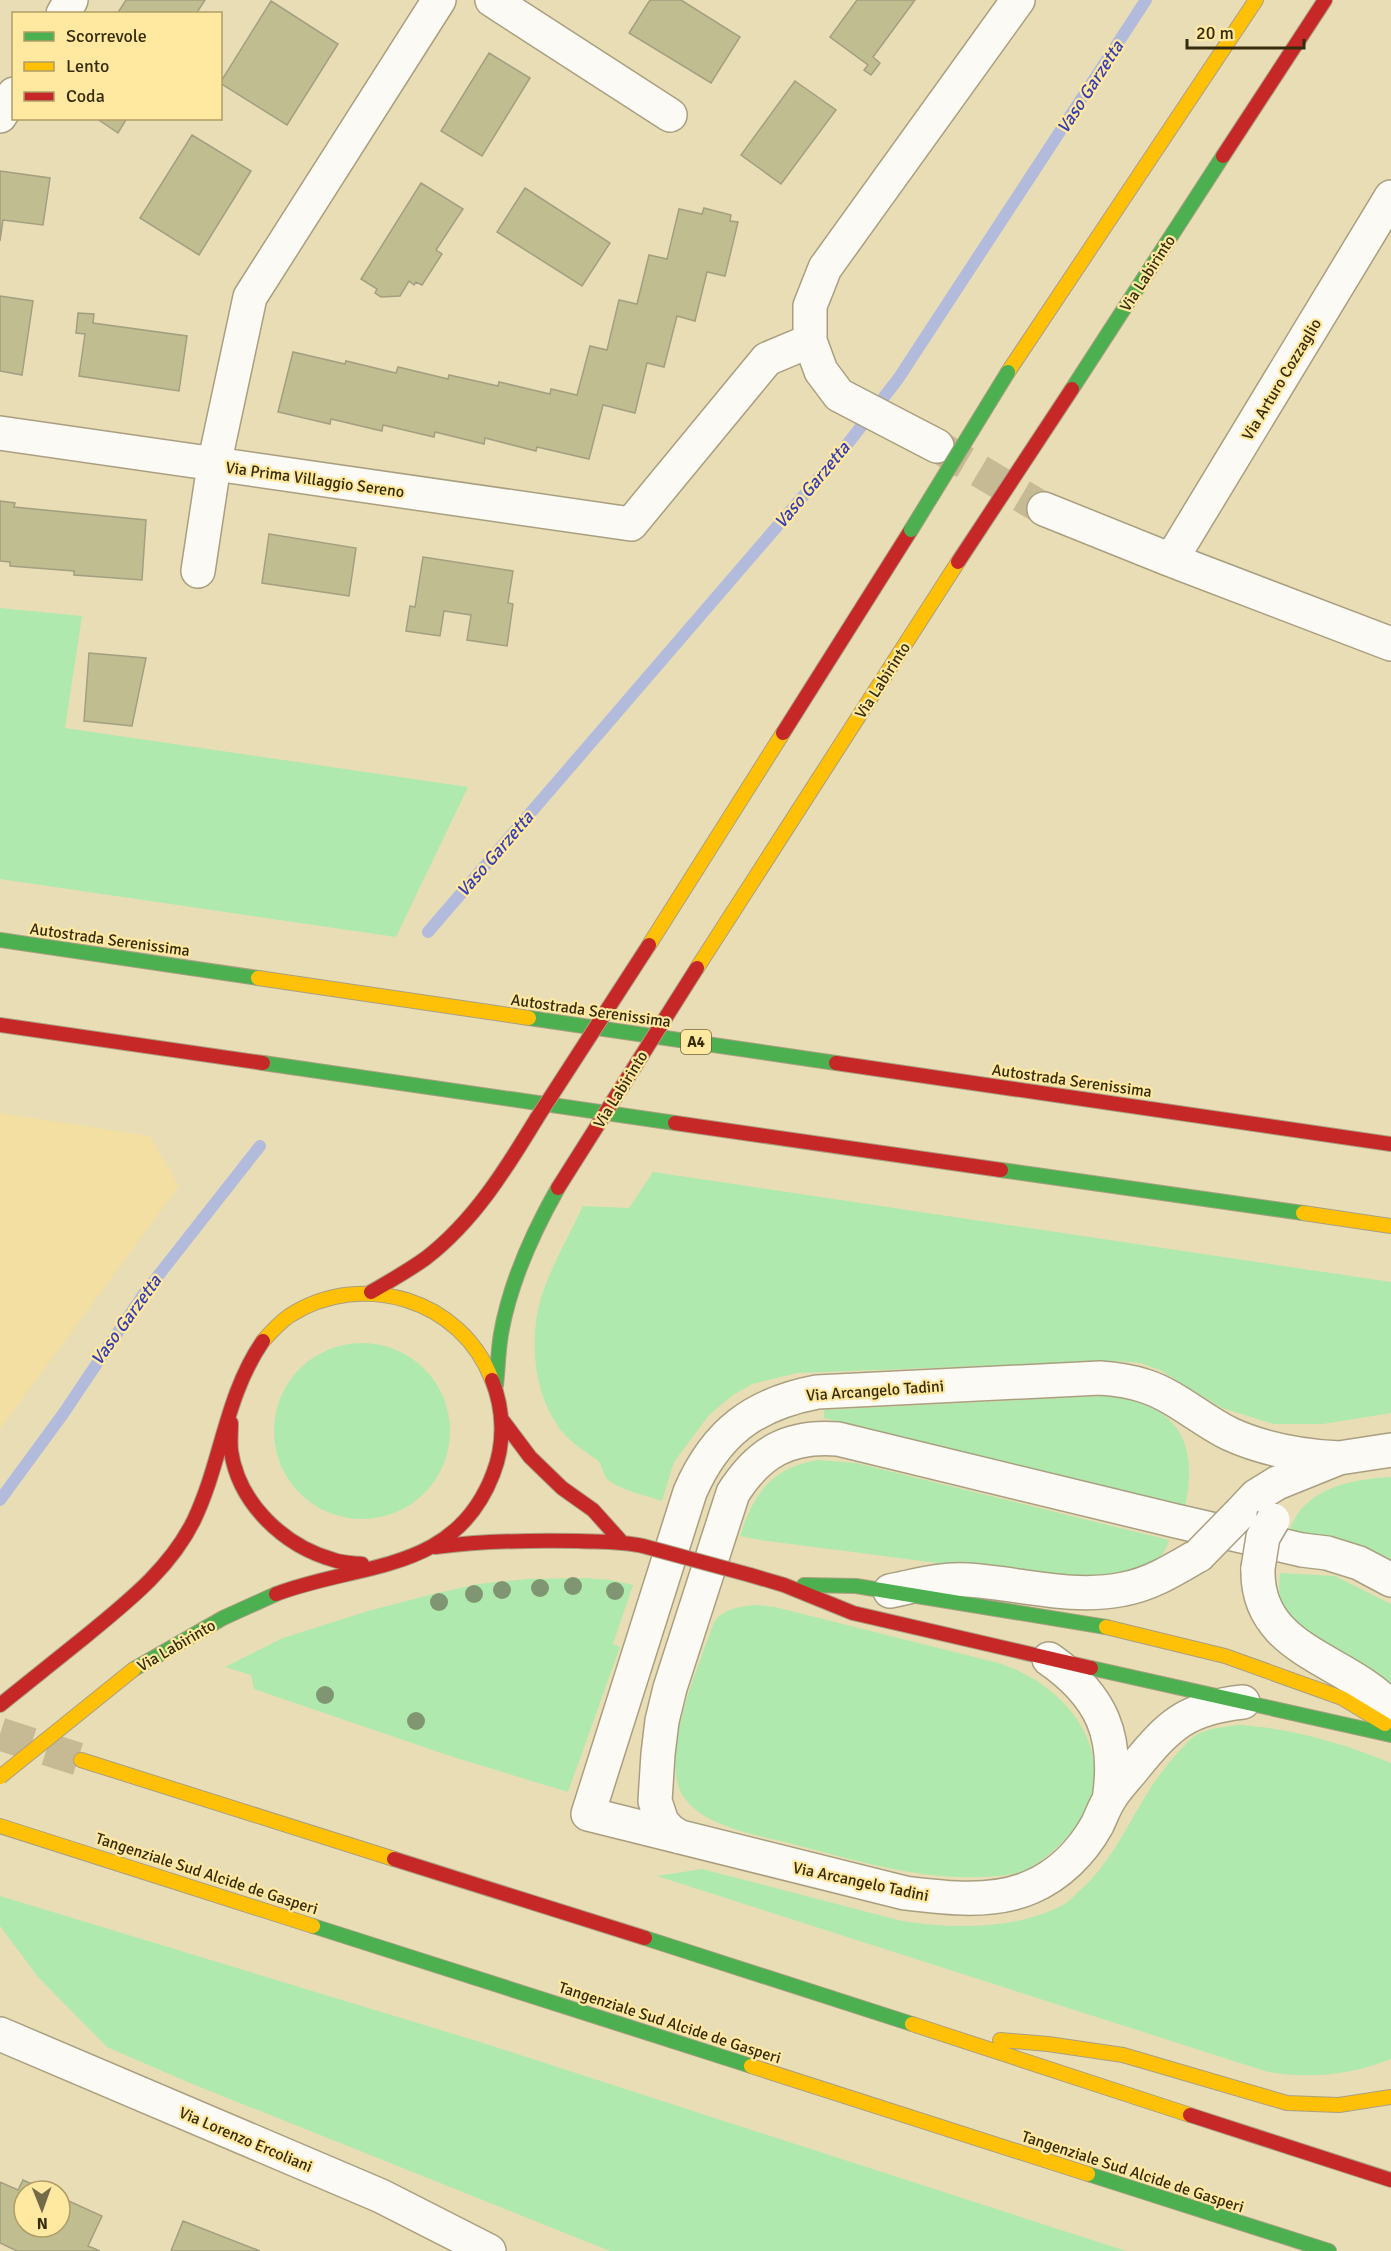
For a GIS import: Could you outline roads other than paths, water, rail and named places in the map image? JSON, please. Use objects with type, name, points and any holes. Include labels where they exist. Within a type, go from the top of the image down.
[{"type":"main road","name":"Via Labirinto","points":[[371,1292],[424,1260],[448,1240],[471,1216],[507,1169],[537,1118],[911,530],[1008,372],[1256,0]]},
{"type":"main road","name":"Via Labirinto","points":[[496,1385],[501,1335],[512,1286],[536,1227],[558,1188],[958,562],[1325,0]]},
{"type":"main road","name":"Autostrada Serenissima","points":[[0,940],[1391,1144]]},
{"type":"main road","points":[[0,1025],[1391,1226]]},
{"type":"main road","name":"Via Labirinto","points":[[0,1705],[139,1593],[158,1574],[194,1519],[244,1368],[261,1342],[283,1320],[310,1305],[340,1295],[371,1292],[398,1296],[424,1305],[447,1319],[468,1337],[484,1360],[496,1385],[503,1421],[500,1458],[487,1493],[465,1523],[435,1547],[409,1558],[330,1576],[281,1592],[202,1629],[134,1669],[0,1777]]},
{"type":"main road","name":"Via Labirinto","points":[[233,1398],[230,1430],[234,1462],[246,1492],[264,1519],[288,1540],[317,1556],[348,1564],[381,1564]]},
{"type":"main road","points":[[503,1421],[530,1457],[562,1488],[593,1510],[620,1540]]},
{"type":"main road","points":[[435,1547],[486,1541],[620,1540],[784,1585],[853,1613],[1391,1735]]},
{"type":"main road","points":[[784,1585],[856,1586],[1092,1624],[1186,1645],[1225,1656],[1342,1698],[1391,1728]]},
{"type":"main road","points":[[81,1760],[738,1966],[1391,2180]]},
{"type":"main road","name":"Tangenziale Sud Alcide de Gasperi","points":[[0,1826],[1329,2251]]},
{"type":"main road","points":[[949,2037],[1048,2044],[1123,2055],[1295,2104],[1338,2106],[1391,2097]]},
{"type":"street","points":[[198,571],[214,465],[250,297],[439,0]]},
{"type":"street","points":[[492,0],[670,115]]},
{"type":"street","points":[[937,446],[839,395],[820,371],[810,341],[810,306],[825,268],[1018,0]]},
{"type":"street","points":[[0,116],[12,97]]},
{"type":"street","name":"Via Arturo Cozzaglio","points":[[1171,560],[1391,197]]},
{"type":"street","name":"Via Prima Villaggio Sereno","points":[[0,433],[631,524],[767,359],[810,341]]},
{"type":"street","points":[[1044,508],[1171,560],[1391,644]]},
{"type":"street","name":"Via Arcangelo Tadini","points":[[1109,1800],[1096,1827],[1080,1850],[1058,1872],[1030,1887],[1000,1896],[939,1898],[905,1893],[588,1814],[687,1503],[700,1469],[713,1449],[749,1416],[793,1396],[817,1392],[1100,1378],[1123,1380],[1146,1386],[1168,1396],[1205,1420],[1256,1444],[1292,1453],[1339,1458]]},
{"type":"street","name":"Via Arcangelo Tadini","points":[[681,1837],[670,1832],[662,1822],[655,1801],[658,1754],[670,1688],[733,1493],[744,1475],[759,1460],[796,1441],[817,1437],[838,1439],[1176,1521],[1302,1550],[1327,1553],[1359,1563],[1391,1580]]},
{"type":"street","name":"Via Arcangelo Tadini","points":[[886,1591],[943,1580],[967,1580],[1068,1592],[1124,1589],[1151,1581],[1199,1555],[1256,1496],[1277,1483],[1339,1458],[1391,1449]]},
{"type":"street","points":[[1299,1476],[1288,1500],[1263,1538],[1258,1568],[1261,1596],[1269,1615],[1295,1644],[1379,1694],[1391,1708]]},
{"type":"street","points":[[1049,1659],[1085,1689],[1098,1709],[1107,1730],[1112,1754],[1109,1800]]},
{"type":"street","points":[[1109,1800],[1158,1738],[1176,1723],[1197,1711],[1219,1704],[1243,1702]]},
{"type":"street","name":"Via Lorenzo Ercoliani","points":[[0,2034],[381,2196],[489,2251]]},
{"type":"waterway","name":"Vaso Garzetta","points":[[428,932],[842,451],[898,379],[1146,0]]},
{"type":"waterway","name":"Vaso Garzetta","points":[[0,1500],[63,1414],[143,1295],[260,1146]]},
{"type":"tunnel","points":[[937,446],[1044,509]]},
{"type":"tunnel","points":[[0,1734],[81,1760]]}]
